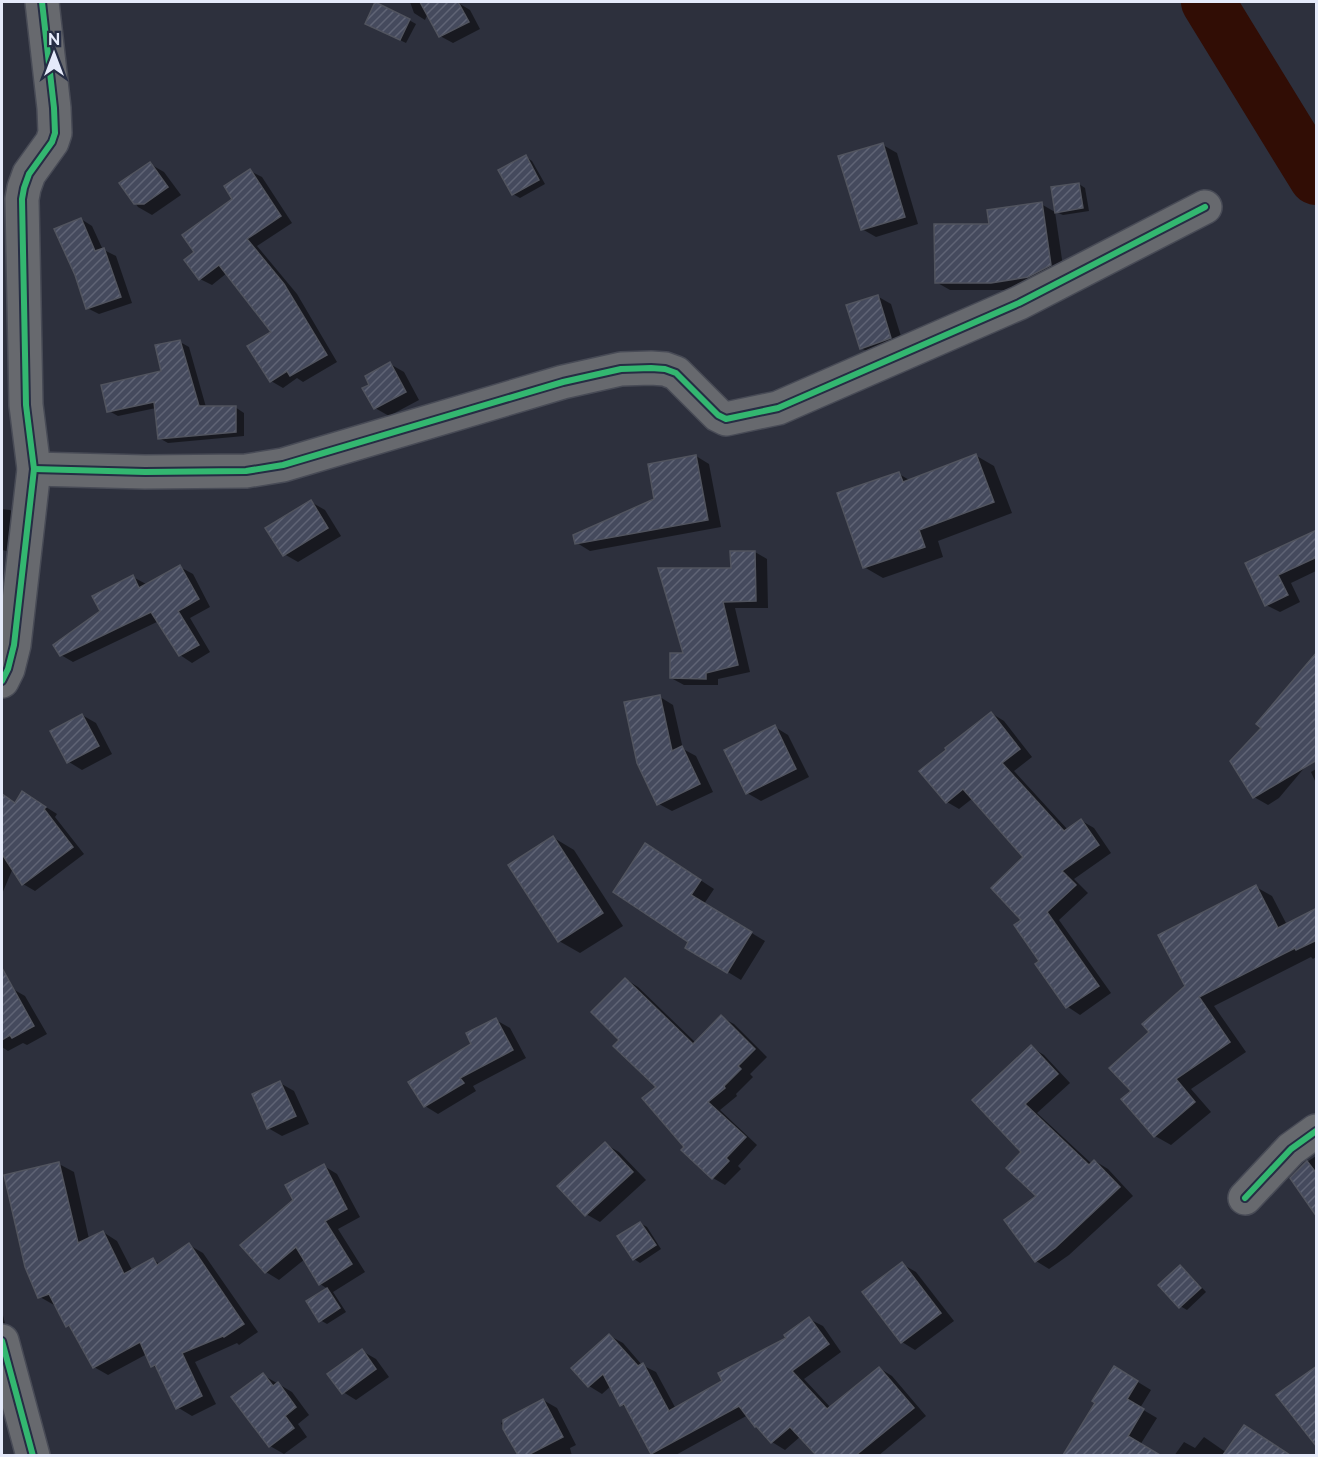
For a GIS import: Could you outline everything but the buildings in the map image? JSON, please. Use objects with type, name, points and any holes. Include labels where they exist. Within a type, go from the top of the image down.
[{"type":"street","points":[[2,681],[8,669],[14,645],[34,469],[26,405],[22,199],[30,174],[56,133],[42,2]]},
{"type":"street","points":[[34,469],[145,472],[246,471],[283,465],[563,382],[621,369],[665,369],[676,373],[718,415],[726,419],[778,408],[1019,303],[1205,207]]},
{"type":"street","points":[[1245,1198],[1291,1149],[1317,1131]]},
{"type":"street","points":[[2,1341],[33,1455]]},
{"type":"waterway","points":[[1208,2],[1316,178]]},
{"type":"cycle path","points":[[2,681],[8,669],[14,645],[34,469],[26,405],[22,199],[29,174],[52,142],[55,133],[42,2]]},
{"type":"cycle path","points":[[34,469],[145,472],[246,471],[283,465],[563,382],[621,369],[665,369],[676,373],[718,415],[726,419],[778,408],[1019,303],[1205,207]]},
{"type":"cycle path","points":[[1245,1198],[1291,1149],[1316,1131]]},
{"type":"cycle path","points":[[2,1341],[33,1456]]}]
